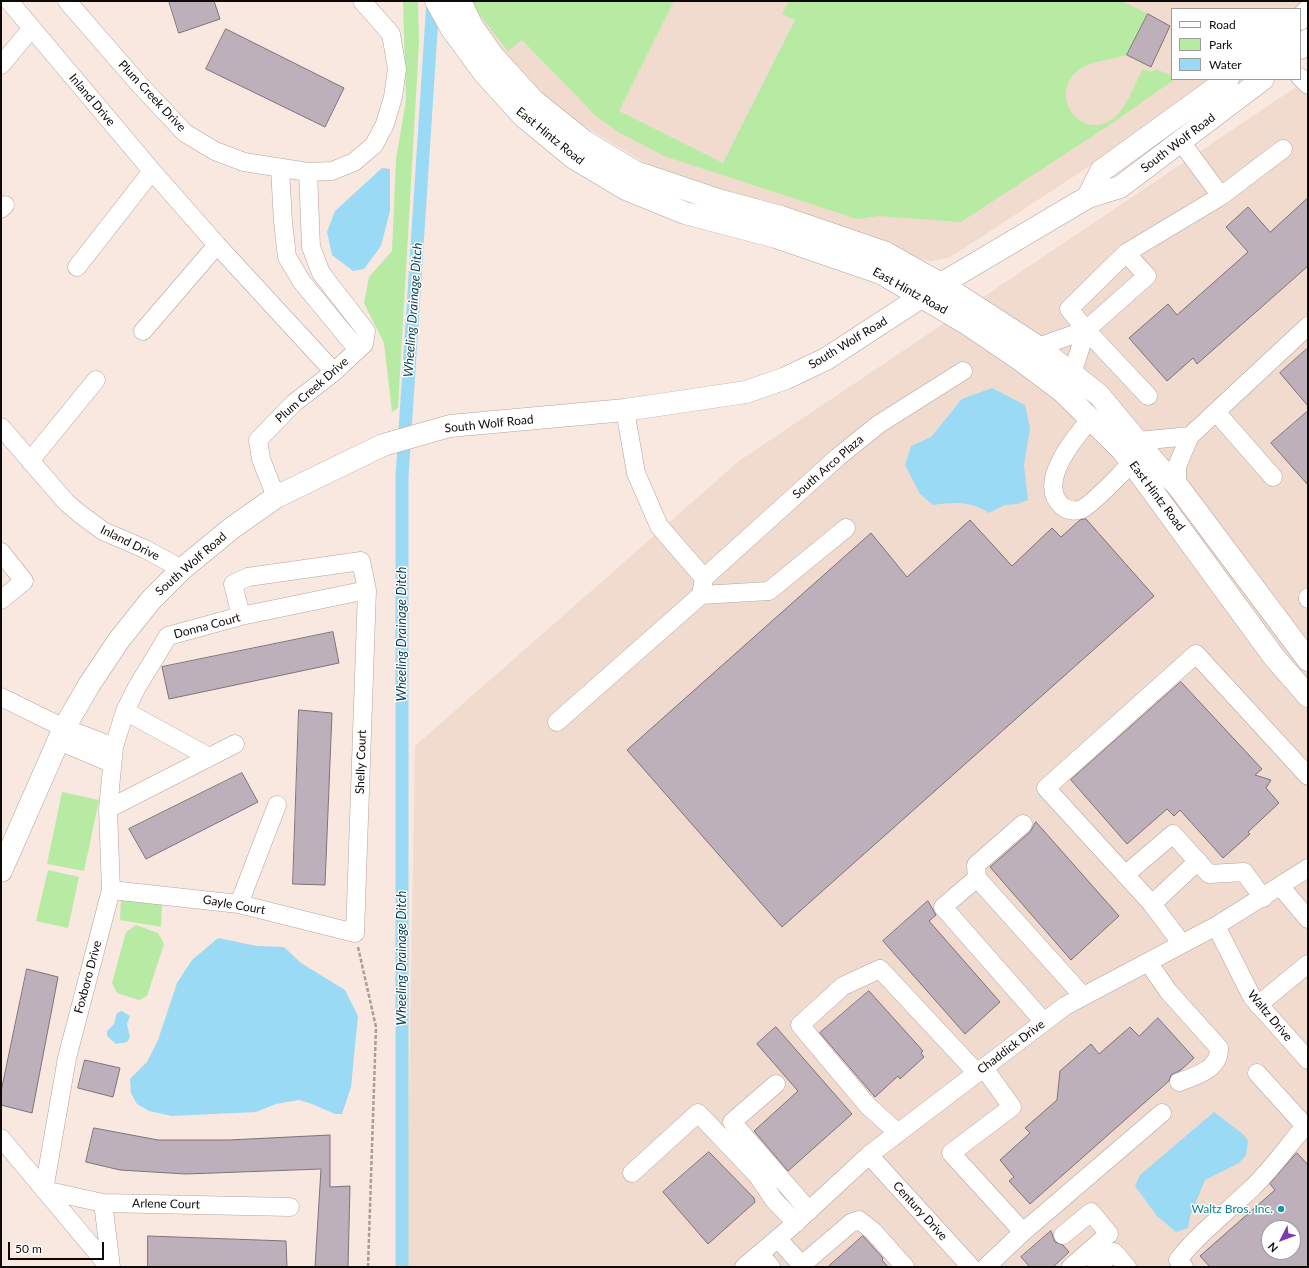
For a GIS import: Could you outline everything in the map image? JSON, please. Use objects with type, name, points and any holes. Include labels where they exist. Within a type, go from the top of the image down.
[{"type":"main road","name":"East Hintz Road","points":[[436,1],[461,27],[493,56],[533,100],[584,142],[635,172],[721,201],[781,217],[886,253],[942,284],[1038,347],[1099,395],[1177,485],[1308,660]]},
{"type":"main road","name":"East Hintz Road","points":[[460,1],[461,27],[484,73],[524,117],[574,158],[626,188],[685,213],[776,237],[881,273],[966,323],[1022,361],[1062,391],[1122,450],[1274,657],[1308,696]]},
{"type":"main road","name":"South Wolf Road","points":[[1088,197],[1101,171],[1227,80]]},
{"type":"main road","name":"South Wolf Road","points":[[1,871],[62,735],[89,685],[119,640],[151,600],[182,570],[232,528],[276,497],[383,445],[450,426],[624,410],[746,392],[786,378],[826,359],[942,284],[1088,197],[1120,187],[1262,80]]},
{"type":"street","name":"Inland Drive","points":[[9,1],[152,171],[217,245],[334,372]]},
{"type":"street","name":"Plum Creek Drive","points":[[67,1],[138,84],[185,133],[215,151],[244,162],[308,172],[332,171],[354,162],[374,145],[385,124],[393,97],[397,69],[391,34],[362,1]]},
{"type":"street","points":[[1,65],[32,28]]},
{"type":"street","points":[[1181,142],[1221,196]]},
{"type":"street","points":[[1148,396],[1086,330],[1069,309],[1126,253],[1221,196],[1283,149]]},
{"type":"street","name":"Plum Creek Drive","points":[[276,497],[261,459],[258,440],[294,403],[334,372],[361,347],[302,282],[287,257],[283,222],[280,168]]},
{"type":"street","points":[[77,268],[152,171]]},
{"type":"street","points":[[308,172],[311,247],[322,273],[366,331],[361,347]]},
{"type":"street","points":[[143,331],[217,245]]},
{"type":"street","points":[[1038,347],[1086,330],[1147,276],[1126,253]]},
{"type":"street","points":[[1177,485],[1177,466],[1190,436],[1308,326]]},
{"type":"street","points":[[1072,374],[1086,330]]},
{"type":"street","name":"South Arco Plaza","points":[[558,722],[838,457],[874,428],[962,371]]},
{"type":"street","points":[[30,461],[96,380]]},
{"type":"street","points":[[624,410],[636,473],[659,526],[687,556],[702,586],[769,591],[846,528]]},
{"type":"street","points":[[1216,412],[1274,477]]},
{"type":"street","points":[[1090,420],[1068,448],[1058,467],[1054,488],[1059,503],[1066,509],[1074,511],[1086,507],[1132,463]]},
{"type":"street","name":"Inland Drive","points":[[1,427],[66,502],[103,531],[145,549],[182,570]]},
{"type":"street","points":[[1138,440],[1190,436]]},
{"type":"street","points":[[1,552],[24,581],[1,600]]},
{"type":"street","name":"Shelly Court","points":[[241,616],[233,584],[248,577],[361,561],[367,590],[355,933]]},
{"type":"street","name":"Donna Court","points":[[112,755],[125,711],[137,686],[168,636],[241,616],[367,590]]},
{"type":"street","points":[[1182,944],[1152,904],[1046,788],[1196,654],[1308,776]]},
{"type":"street","points":[[1,697],[62,735],[112,755]]},
{"type":"street","points":[[125,711],[209,757]]},
{"type":"street","points":[[108,809],[234,744]]},
{"type":"street","name":"Foxboro Drive","points":[[44,1190],[67,1058],[111,890],[108,809],[112,755]]},
{"type":"street","points":[[239,904],[276,805]]},
{"type":"street","points":[[1022,824],[976,865],[977,878],[1083,996]]},
{"type":"street","points":[[1125,875],[1173,834],[1209,874],[1244,872],[1263,898]]},
{"type":"street","points":[[1152,904],[1198,862]]},
{"type":"street","name":"Chaddick Drive","points":[[744,1267],[765,1260],[778,1239],[869,1156],[1065,1006],[1216,926],[1281,887],[1308,868]]},
{"type":"street","points":[[977,878],[943,906],[1044,1022]]},
{"type":"street","points":[[1281,887],[1308,919]]},
{"type":"street","name":"Gayle Court","points":[[111,890],[239,904],[355,933]]},
{"type":"street","name":"Waltz Drive","points":[[1216,926],[1244,984],[1258,1005],[1308,1060]]},
{"type":"street","points":[[1148,962],[1168,991],[1218,1048],[1219,1055],[1215,1064],[1199,1075],[1179,1082]]},
{"type":"street","points":[[1258,1005],[1308,964]]},
{"type":"street","points":[[898,1133],[868,1106],[800,1025],[843,986],[880,969],[980,1071],[1012,1107],[951,1153],[1023,1232]]},
{"type":"street","points":[[1184,1267],[1178,1260],[1194,1239],[1251,1189],[1273,1167],[1307,1126],[1257,1072]]},
{"type":"street","points":[[776,1084],[732,1122],[809,1211]]},
{"type":"street","points":[[986,1267],[1023,1232],[1162,1112]]},
{"type":"street","points":[[632,1173],[698,1113],[757,1175],[774,1200],[796,1223]]},
{"type":"street","points":[[1,1138],[110,1267]]},
{"type":"street","name":"Century Drive","points":[[869,1156],[967,1266]]},
{"type":"street","name":"Arlene Court","points":[[44,1190],[103,1203],[290,1207]]},
{"type":"street","points":[[103,1203],[110,1267]]},
{"type":"street","points":[[1063,1235],[1091,1212],[1109,1234],[1072,1267]]},
{"type":"street","points":[[778,1239],[798,1261],[804,1263],[851,1223],[859,1220],[873,1231],[905,1267]]},
{"type":"street","points":[[1096,1267],[1114,1252],[1127,1267]]},
{"type":"path","points":[[355,933],[376,1027],[368,1267]]},
{"type":"shaded area","points":[[466,1],[1304,1],[1297,8],[1171,8],[1171,80],[1216,80],[1198,95],[966,247],[948,258],[931,261],[915,258],[691,182],[643,162],[562,112],[536,90],[510,63]]},
{"type":"shaded area","points":[[1305,81],[1308,84],[1308,1267],[406,1267],[415,746],[739,461]]},
{"type":"green space","points":[[403,1],[418,1],[419,44],[398,408],[392,412],[384,343],[364,303],[369,277],[392,251],[396,159],[406,100]]},
{"type":"green space","points":[[469,1],[674,1],[619,111],[723,163],[795,20],[782,14],[789,1],[1122,1],[1148,14],[1127,55],[1085,66],[1080,69],[1071,79],[1066,90],[1067,101],[1071,111],[1078,119],[1088,124],[1099,125],[1111,120],[1121,111],[1143,69],[1152,72],[1156,69],[1171,74],[1171,80],[1174,80],[1111,124],[961,222],[879,216],[857,219],[664,156],[620,133],[597,117],[522,40],[508,51]]},
{"type":"green space","points":[[62,792],[99,800],[84,871],[47,864]]},
{"type":"green space","points":[[48,870],[79,877],[68,928],[36,921]]},
{"type":"green space","points":[[121,899],[162,905],[161,927],[120,920]]},
{"type":"green space","points":[[136,925],[158,933],[164,944],[147,996],[139,1000],[117,993],[112,983],[126,932]]},
{"type":"water","points":[[382,168],[390,169],[390,211],[381,246],[364,269],[353,271],[332,255],[327,232],[335,211]]},
{"type":"water","points":[[992,388],[1025,405],[1030,428],[1024,465],[1028,500],[1017,504],[1005,505],[989,513],[976,506],[962,503],[933,505],[920,494],[905,465],[911,446],[931,437],[962,399]]},
{"type":"water","points":[[218,938],[257,946],[284,947],[301,963],[345,990],[358,1016],[351,1087],[342,1114],[335,1114],[299,1100],[276,1104],[256,1112],[172,1116],[149,1111],[137,1104],[131,1093],[130,1079],[147,1062],[158,1040],[177,983],[192,960]]},
{"type":"water","points":[[122,1011],[130,1016],[127,1024],[130,1037],[127,1042],[116,1044],[107,1036],[107,1031],[114,1024],[117,1013]]},
{"type":"water","points":[[1214,1112],[1244,1135],[1248,1141],[1246,1155],[1239,1163],[1205,1180],[1190,1216],[1188,1228],[1176,1232],[1157,1216],[1135,1186],[1140,1175]]},
{"type":"building","points":[[169,1],[214,1],[220,19],[179,33]]},
{"type":"building","points":[[1148,14],[1170,26],[1151,67],[1127,55]]},
{"type":"building","points":[[226,29],[344,88],[325,127],[206,69]]},
{"type":"building","points":[[1308,198],[1308,266],[1197,364],[1193,358],[1167,381],[1129,338],[1168,304],[1177,315],[1248,252],[1226,227],[1248,207],[1270,232]]},
{"type":"building","points":[[1308,348],[1308,406],[1280,373]]},
{"type":"building","points":[[1308,411],[1308,485],[1271,443]]},
{"type":"building","points":[[1086,519],[1154,596],[782,927],[627,750],[871,533],[907,577],[970,520],[1012,566],[1052,528],[1061,537],[1080,520]]},
{"type":"building","points":[[333,632],[339,663],[169,699],[162,667]]},
{"type":"building","points":[[1181,682],[1262,769],[1255,775],[1271,780],[1266,788],[1279,803],[1248,832],[1250,834],[1223,858],[1180,810],[1174,816],[1167,809],[1127,844],[1071,780]]},
{"type":"building","points":[[299,710],[332,713],[325,885],[293,884]]},
{"type":"building","points":[[242,773],[258,802],[146,859],[129,829]]},
{"type":"building","points":[[1036,822],[1119,916],[1071,960],[990,867],[1030,832]]},
{"type":"building","points":[[928,901],[936,915],[929,921],[1000,1002],[965,1034],[883,941]]},
{"type":"building","points":[[27,969],[58,977],[32,1113],[1,1105],[1,1092]]},
{"type":"building","points":[[869,991],[923,1051],[921,1053],[924,1057],[900,1079],[898,1076],[875,1097],[820,1033]]},
{"type":"building","points":[[1158,1018],[1194,1058],[1181,1070],[1171,1075],[1169,1081],[1030,1204],[1009,1181],[1014,1177],[1000,1160],[1030,1133],[1025,1128],[1057,1100],[1060,1071],[1091,1044],[1099,1054],[1130,1027],[1139,1036]]},
{"type":"building","points":[[776,1027],[852,1114],[788,1171],[754,1131],[798,1091],[757,1044]]},
{"type":"building","points":[[85,1060],[120,1068],[113,1097],[78,1088]]},
{"type":"building","points":[[94,1128],[158,1140],[229,1140],[330,1135],[330,1187],[350,1186],[348,1267],[315,1267],[321,1169],[186,1174],[120,1170],[86,1162]]},
{"type":"building","points":[[709,1152],[754,1198],[755,1202],[708,1244],[663,1192]]},
{"type":"building","name":"Waltz Bros. Inc.","points":[[1297,1153],[1308,1165],[1308,1267],[1210,1267],[1200,1256],[1275,1190],[1270,1184]]},
{"type":"building","points":[[1051,1231],[1055,1242],[1063,1245],[1069,1252],[1053,1267],[1030,1267],[1021,1257]]},
{"type":"building","points":[[148,1236],[286,1241],[287,1267],[148,1267]]},
{"type":"building","points":[[863,1236],[883,1258],[882,1260],[888,1267],[828,1267]]},
{"type":"waterway","name":"Wheeling Drainage Ditch","points":[[402,1267],[402,477],[433,1]]},
{"type":"place","name":"Waltz Bros. Inc.","points":[[1281,1209]]}]
